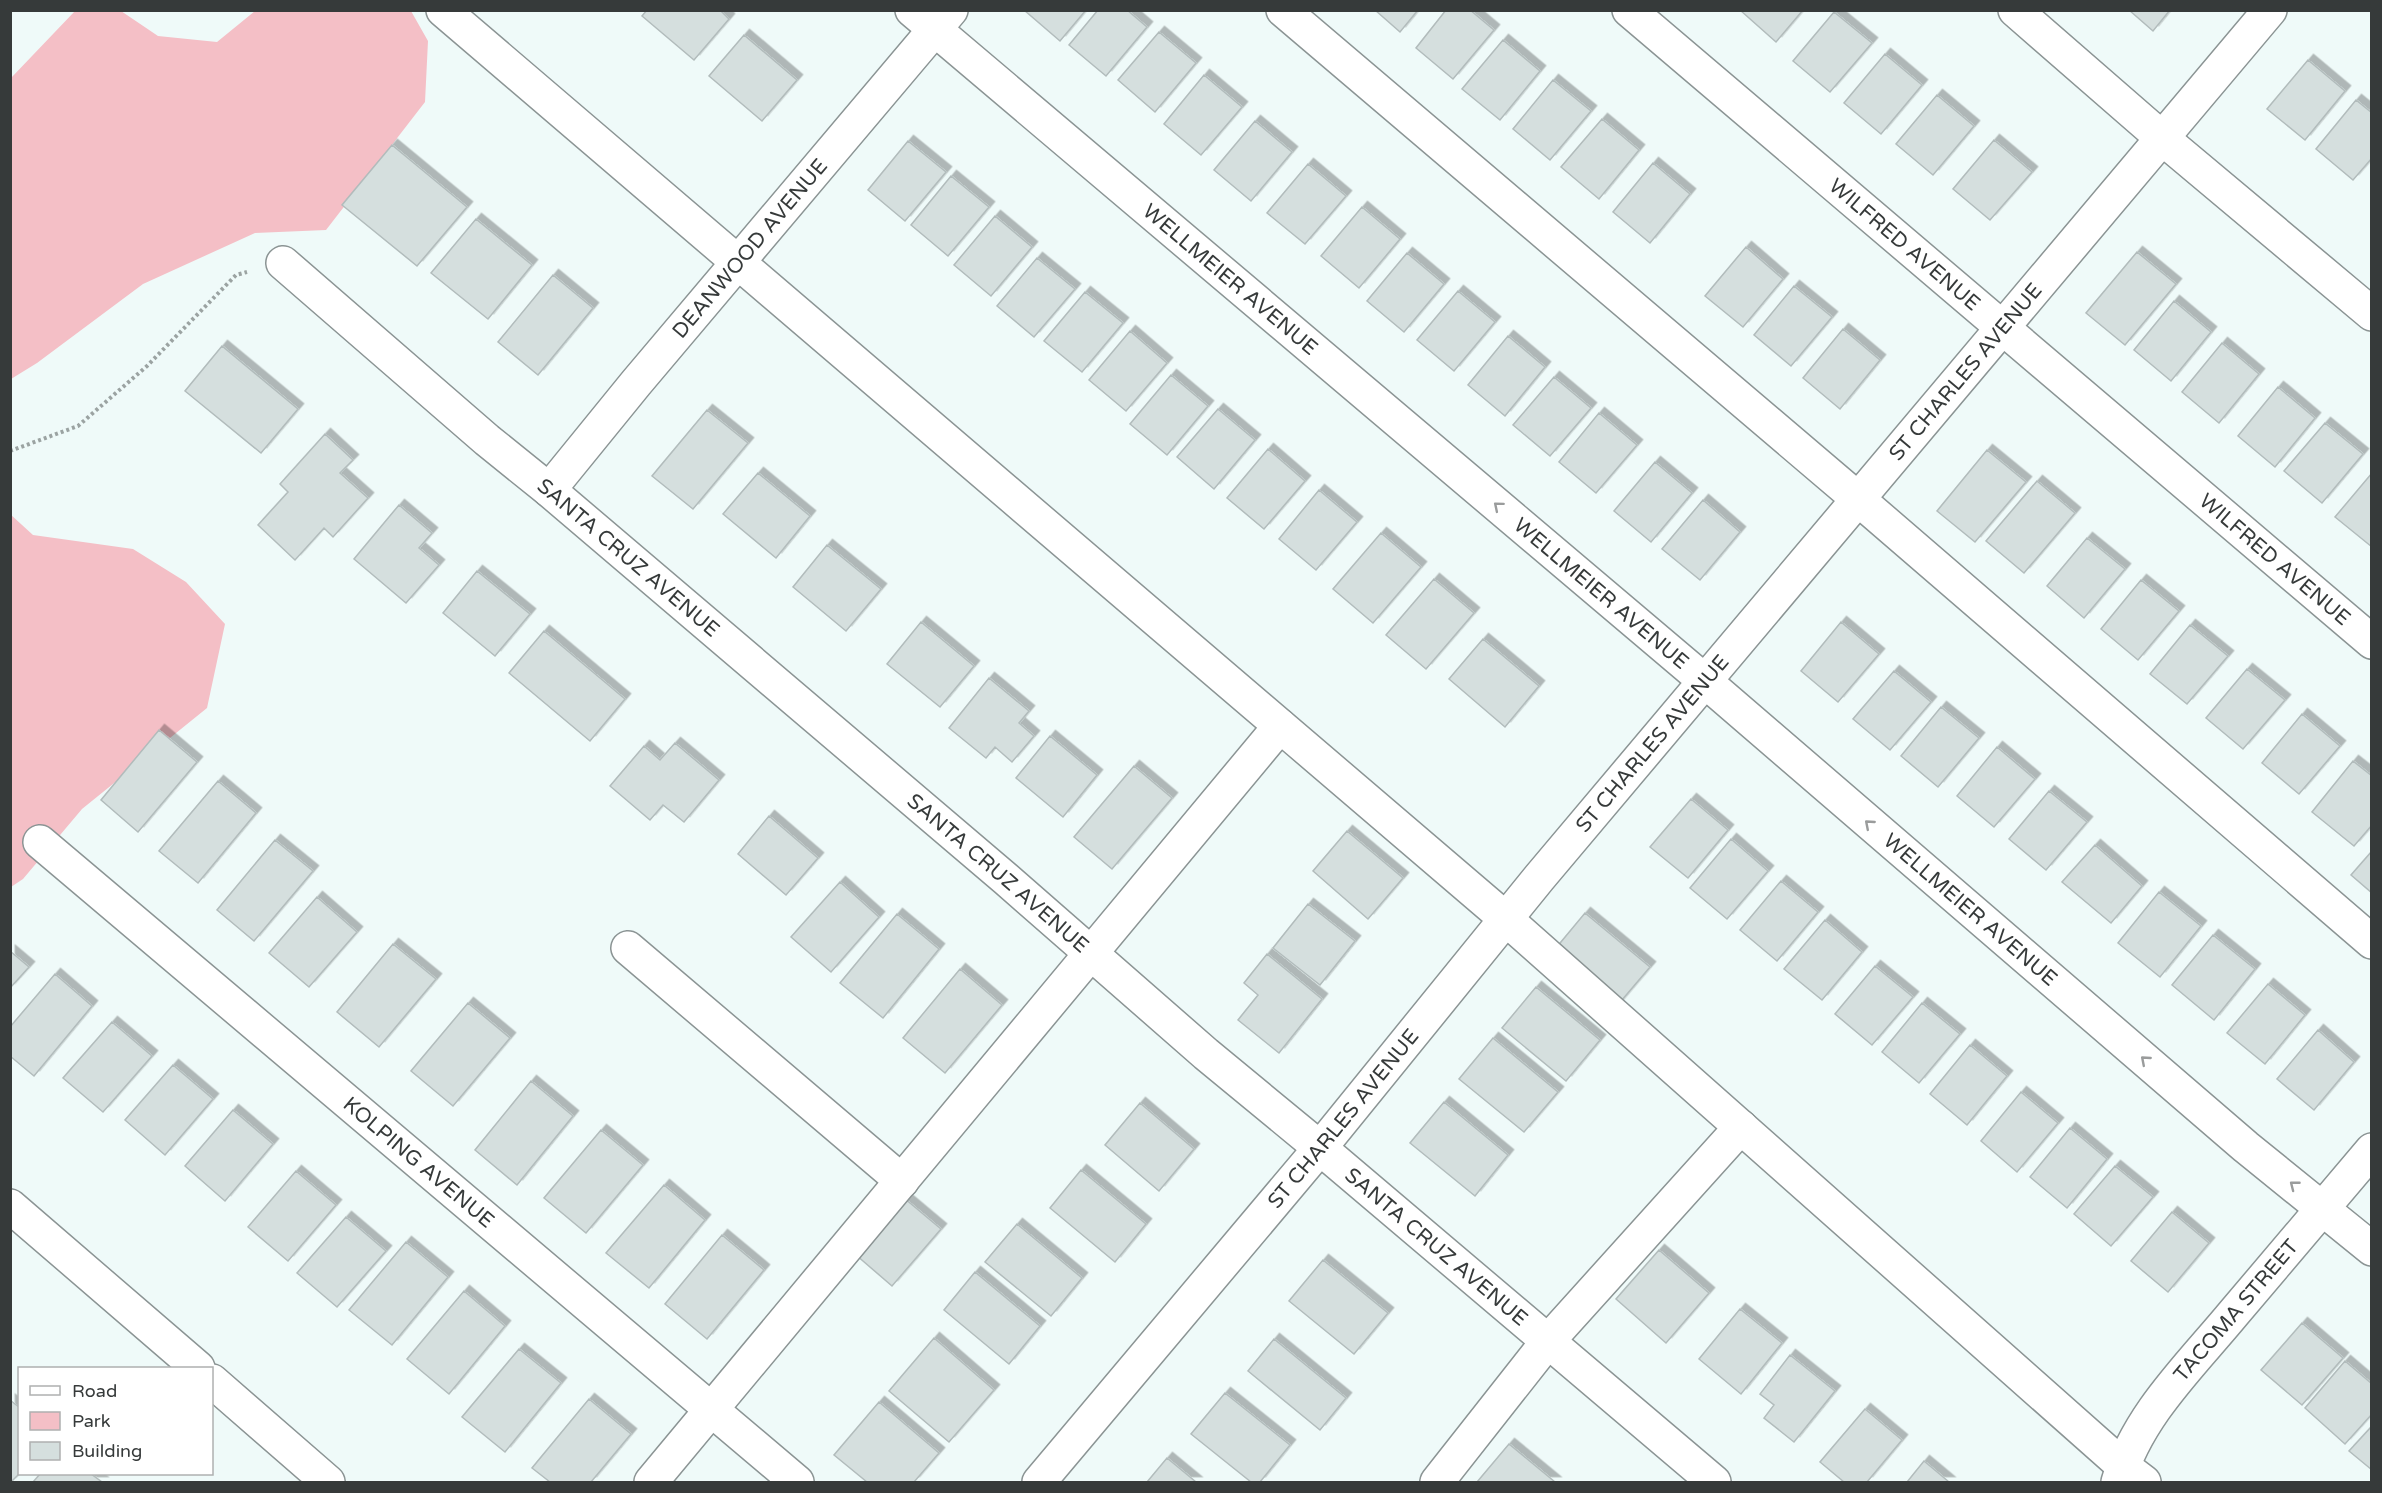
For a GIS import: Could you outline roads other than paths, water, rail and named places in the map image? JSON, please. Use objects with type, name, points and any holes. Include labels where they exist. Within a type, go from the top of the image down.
[{"type":"street","points":[[442,10],[1506,919],[1741,1127],[2128,1477]]},
{"type":"street","points":[[1283,10],[1858,499],[2372,942]]},
{"type":"street","name":"WILFRED AVENUE","points":[[1629,10],[2372,642]]},
{"type":"street","points":[[2015,10],[2162,138],[2372,314]]},
{"type":"street","name":"ST CHARLES AVENUE","points":[[1039,1482],[1320,1148],[1506,919],[2001,327],[2270,10]]},
{"type":"street","name":"DEANWOOD AVENUE","points":[[549,490],[737,263],[933,17]]},
{"type":"street","name":"WELLMEIER AVENUE","points":[[933,17],[2228,1132],[2372,1249]]},
{"type":"street","name":"SANTA CRUZ AVENUE","points":[[283,263],[487,441],[549,490],[1006,879],[1090,955],[1134,989],[1206,1054],[1714,1482]]},
{"type":"street","points":[[651,1482],[1280,726]]},
{"type":"street","name":"KOLPING AVENUE","points":[[40,842],[797,1482]]},
{"type":"street","points":[[628,948],[902,1181]]},
{"type":"street","points":[[1437,1482],[1548,1341],[1741,1127]]},
{"type":"street","name":"TACOMA STREET","points":[[2128,1477],[2142,1425],[2372,1150]]},
{"type":"street","points":[[10,1206],[197,1367]]},
{"type":"street","points":[[213,1382],[328,1482]]}]
